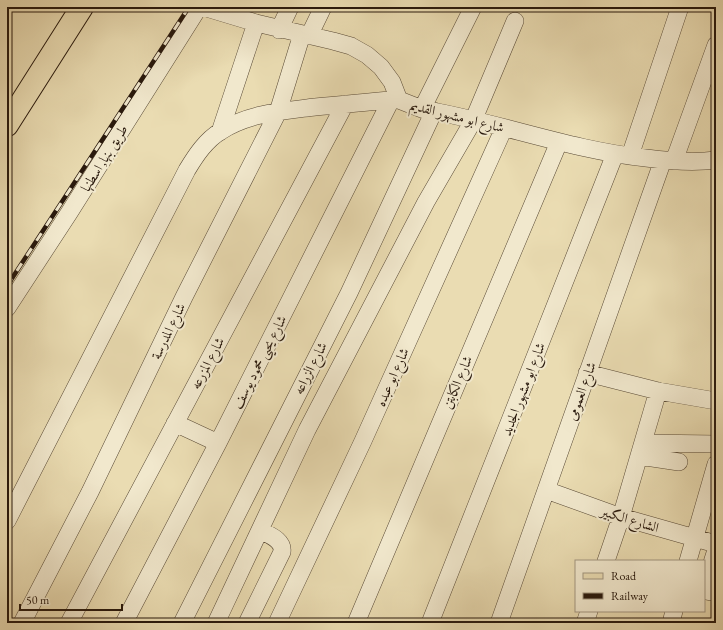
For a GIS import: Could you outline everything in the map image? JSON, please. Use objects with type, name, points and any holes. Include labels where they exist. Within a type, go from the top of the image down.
[{"type":"main road","points":[[7,125],[82,7]]},
{"type":"street","name":"شارع ابو مشهور القديم","points":[[204,7],[236,12],[256,24],[350,46],[367,55],[381,67],[392,82],[395,100],[428,110],[559,142],[622,155],[668,160],[712,162]]},
{"type":"street","name":"طريق بنها, اسطنها","points":[[7,308],[204,7]]},
{"type":"street","points":[[279,30],[290,7]]},
{"type":"street","name":"شارع المدرسة","points":[[22,623],[90,492],[188,290],[278,112],[306,35],[323,7]]},
{"type":"street","name":"شارع الزراعه","points":[[182,623],[339,311],[473,7]]},
{"type":"street","name":"شارع ابو مشهور الجديد","points":[[430,623],[622,155],[680,7]]},
{"type":"street","name":"شارع الزراعه","points":[[216,623],[308,430],[362,323],[426,202],[474,121],[515,21]]},
{"type":"street","points":[[220,132],[256,24]]},
{"type":"street","name":"شارع العمومى","points":[[499,623],[587,374],[668,160],[712,68],[716,45]]},
{"type":"street","points":[[7,521],[186,170],[201,149],[220,132],[238,122],[278,112],[395,100]]},
{"type":"street","name":"شارع يحيى محمود يوسف","points":[[124,623],[395,100]]},
{"type":"street","name":"شارع المزرعه","points":[[69,623],[345,104]]},
{"type":"street","name":"شارع ابو عبده","points":[[277,623],[364,441],[504,128]]},
{"type":"street","name":"شارع الكابتن","points":[[356,623],[559,142]]},
{"type":"street","points":[[339,311],[362,323]]},
{"type":"street","points":[[587,374],[658,391],[716,401]]},
{"type":"street","points":[[606,560],[658,391]]},
{"type":"street","points":[[175,423],[218,443]]},
{"type":"street","points":[[640,450],[716,444]]},
{"type":"street","points":[[640,450],[679,462]]},
{"type":"street","points":[[688,560],[716,464]]},
{"type":"street","name":"الشارع الكبير","points":[[546,490],[620,517],[716,544]]},
{"type":"street","points":[[247,623],[283,548],[277,539],[260,530]]},
{"type":"street","points":[[705,585],[716,550]]},
{"type":"street","points":[[705,590],[716,593]]},
{"type":"street","points":[[584,623],[589,612]]},
{"type":"street","points":[[671,623],[674,612]]},
{"type":"railway","points":[[7,286],[189,7]]}]
